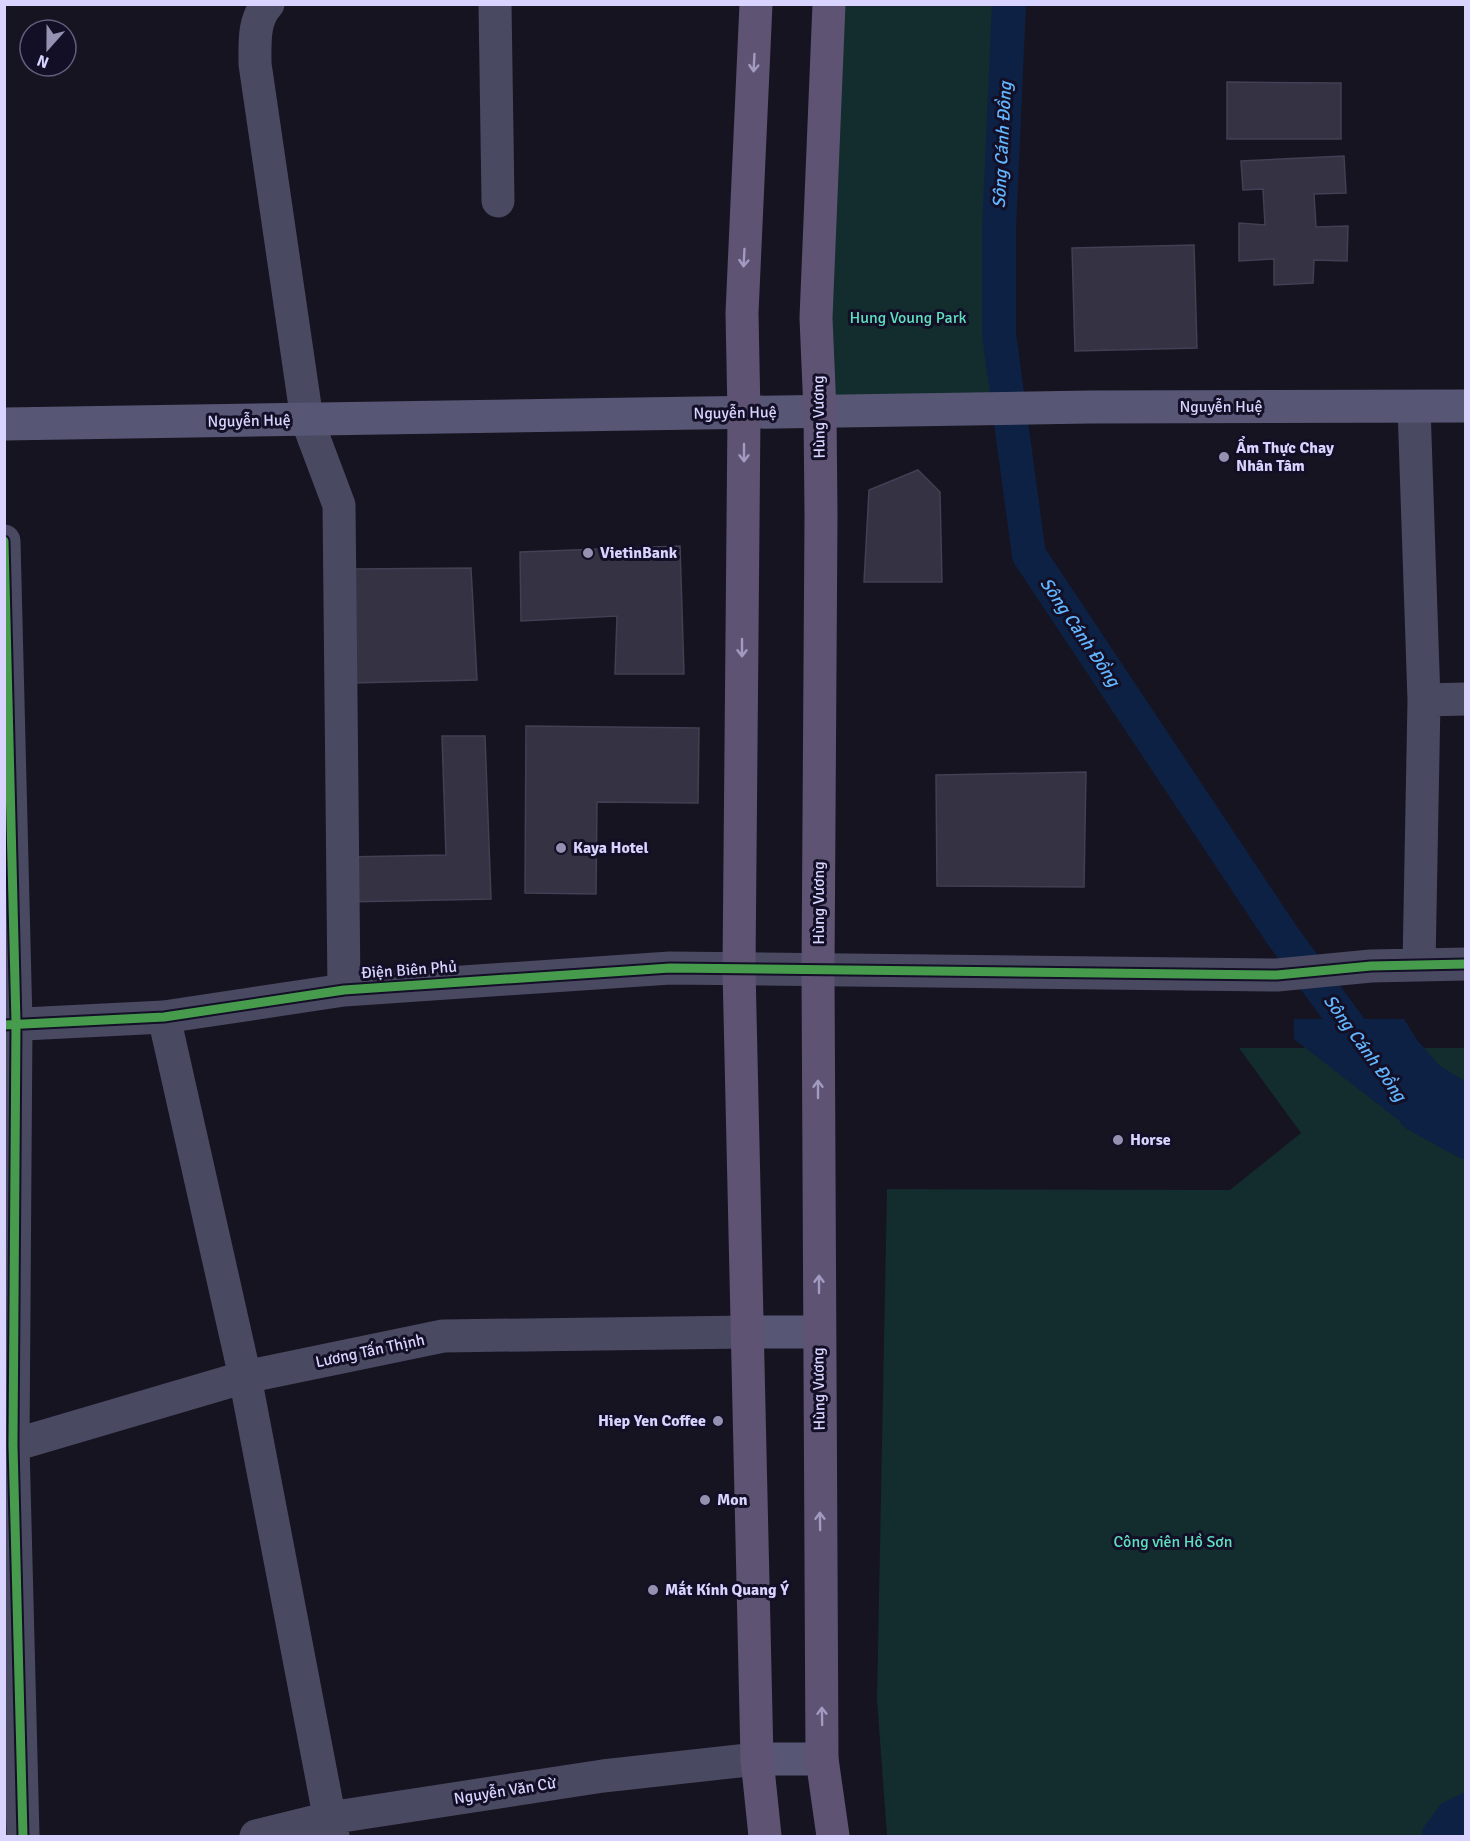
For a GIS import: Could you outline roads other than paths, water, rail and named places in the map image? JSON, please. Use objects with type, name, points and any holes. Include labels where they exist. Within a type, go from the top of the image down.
[{"type":"main road","points":[[756,4],[742,313],[744,414],[739,969],[757,1759],[765,1836]]},
{"type":"main road","name":"Hùng Vương","points":[[829,4],[816,318],[820,411],[818,971],[822,1760],[833,1836]]},
{"type":"main road","name":"Nguyễn Huệ","points":[[4,424],[1090,407],[1466,406]]},
{"type":"main road","points":[[748,1332],[819,1332]]},
{"type":"main road","points":[[757,1759],[822,1760]]},
{"type":"street","points":[[268,4],[260,12],[255,36],[255,64],[307,420],[339,505],[344,990]]},
{"type":"street","points":[[495,4],[498,201]]},
{"type":"street","points":[[1414,406],[1424,700],[1419,964],[1466,964]]},
{"type":"street","points":[[4,541],[10,1024],[9,1447],[23,1836]]},
{"type":"street","points":[[1424,700],[1466,699]]},
{"type":"street","name":"Điện Biên Phủ","points":[[10,1024],[164,1017],[344,990],[670,968],[1277,975],[1419,964]]},
{"type":"street","points":[[164,1017],[245,1377],[331,1827]]},
{"type":"street","name":"Lương Tấn Thịnh","points":[[9,1447],[245,1377],[443,1336],[748,1332]]},
{"type":"street","name":"Nguyễn Văn Cừ","points":[[256,1836],[331,1827],[603,1776],[757,1759]]},
{"type":"water","points":[[1294,1019],[1404,1019],[1417,1040],[1440,1066],[1465,1081],[1465,1139],[1397,1119],[1294,1039]]},
{"type":"water","points":[[1465,1792],[1465,1836],[1422,1836],[1423,1828],[1442,1803]]},
{"type":"waterway","name":"Sông Cánh Đồng","points":[[1009,4],[999,230],[999,334],[1029,555],[1282,935],[1372,1058]]},
{"type":"waterway","name":"Sông Cánh Đồng","points":[[1415,1114],[1466,1142]]},
{"type":"place","name":"Ẩm Thực Chay Nhân Tâm","points":[[1224,457]]},
{"type":"place","name":"VietinBank","points":[[588,553]]},
{"type":"place","name":"Kaya Hotel","points":[[561,848]]},
{"type":"place","name":"Horse","points":[[1118,1140]]},
{"type":"place","name":"Hiep Yen Coffee","points":[[718,1421]]},
{"type":"place","name":"Mon","points":[[705,1500]]},
{"type":"place","name":"Mắt Kính Quang Ý","points":[[653,1590]]},
{"type":"park label","name":"Hung Voung Park","points":[[908,318]]},
{"type":"park label","name":"Công viên Hồ Sơn","points":[[1173,1542]]}]
